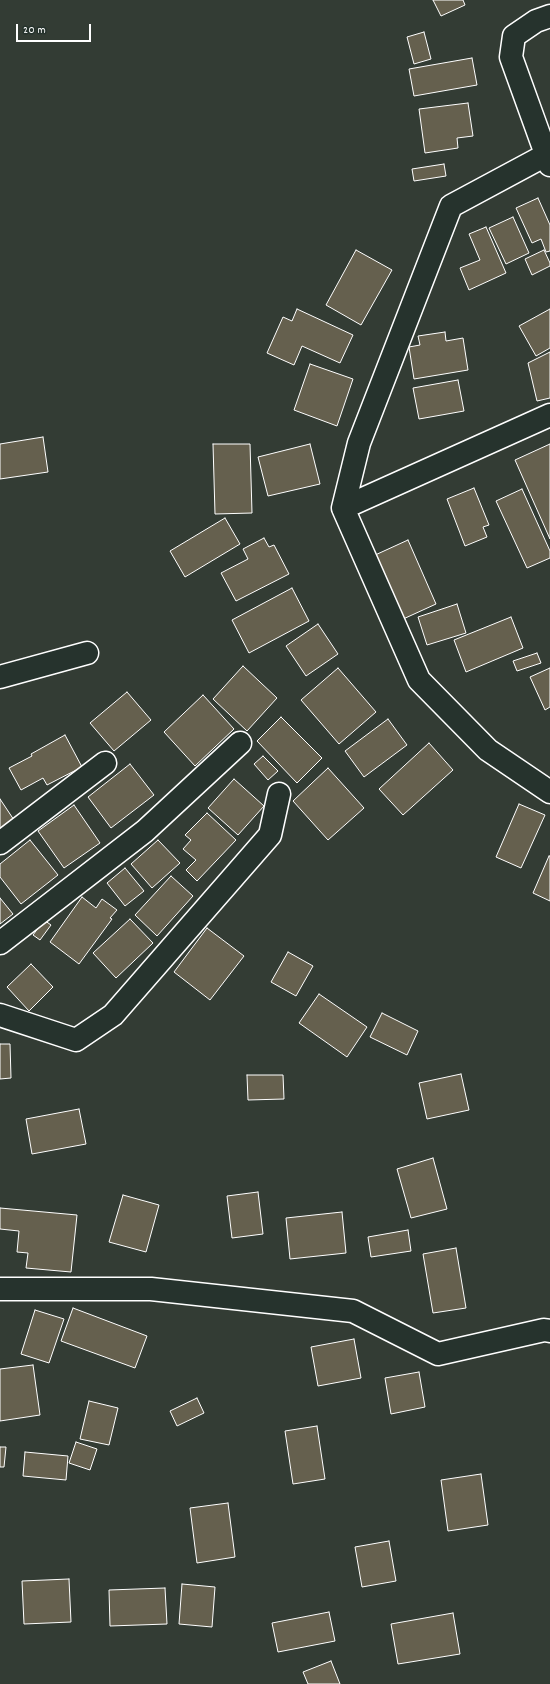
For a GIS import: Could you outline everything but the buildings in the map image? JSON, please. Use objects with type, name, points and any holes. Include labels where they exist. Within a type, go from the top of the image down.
[{"type":"street","points":[[550,16],[536,21],[514,36],[511,57],[548,160],[451,206],[359,443],[343,508],[419,680],[488,750],[550,792]]},
{"type":"street","points":[[343,508],[550,415]]},
{"type":"street","points":[[0,677],[87,653]]},
{"type":"street","points":[[0,943],[145,831],[240,743]]},
{"type":"street","points":[[0,843],[105,763]]},
{"type":"street","points":[[0,1015],[76,1040],[113,1015],[270,835],[279,794]]},
{"type":"street","points":[[0,1289],[151,1289],[353,1311],[438,1354],[544,1330],[550,1331]]}]
